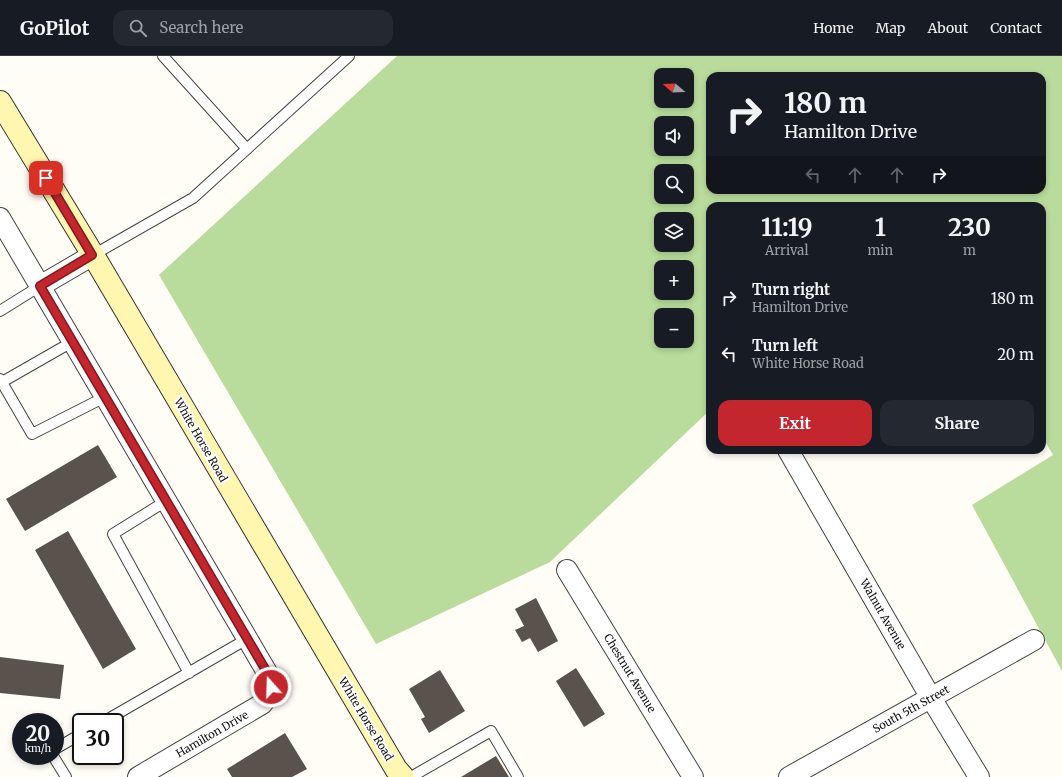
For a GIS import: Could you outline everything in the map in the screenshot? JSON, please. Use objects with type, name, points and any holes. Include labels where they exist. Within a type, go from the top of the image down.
[{"type":"main road","name":"White Horse Road","points":[[0,102],[399,775]]},
{"type":"street","name":"Hamilton Drive","points":[[0,218],[268,674],[271,687],[269,696],[262,704],[138,777]]},
{"type":"street","points":[[40,286],[92,255]]},
{"type":"street","name":"Walnut Avenue","points":[[790,454],[931,698],[979,777]]},
{"type":"street","name":"Chestnut Avenue","points":[[567,570],[693,777]]},
{"type":"street","name":"South 5th Street","points":[[789,777],[1034,640]]},
{"type":"lane","points":[[163,56],[248,149]]},
{"type":"lane","points":[[92,255],[193,198],[349,56]]},
{"type":"lane","points":[[0,311],[40,286]]},
{"type":"lane","points":[[72,342],[1,381],[32,434],[105,397]]},
{"type":"lane","points":[[166,500],[112,534],[190,673]]},
{"type":"lane","points":[[118,713],[247,639]]},
{"type":"lane","points":[[399,775],[491,731],[518,777]]},
{"type":"lane","points":[[59,765],[66,777]]},
{"type":"green space","points":[[397,56],[1062,56],[1062,671],[972,505],[1053,455],[1046,443],[1046,202],[706,202],[706,414],[550,562],[376,644],[159,275]]},
{"type":"building","points":[[98,445],[117,477],[25,531],[6,499]]},
{"type":"building","points":[[68,531],[136,649],[103,669],[35,550]]},
{"type":"building","points":[[536,598],[558,641],[538,652],[530,638],[522,642],[515,630],[524,626],[515,609]]},
{"type":"building","points":[[0,657],[64,665],[60,699],[0,693]]},
{"type":"building","points":[[576,668],[605,714],[584,727],[556,681]]},
{"type":"building","points":[[440,670],[465,711],[429,733],[421,719],[425,717],[409,689]]},
{"type":"building","points":[[285,733],[307,769],[292,777],[232,777],[227,769]]},
{"type":"building","points":[[496,756],[509,777],[461,777]]},
{"type":"route","points":[[46,178],[92,255],[40,286],[268,674],[271,687]]}]
